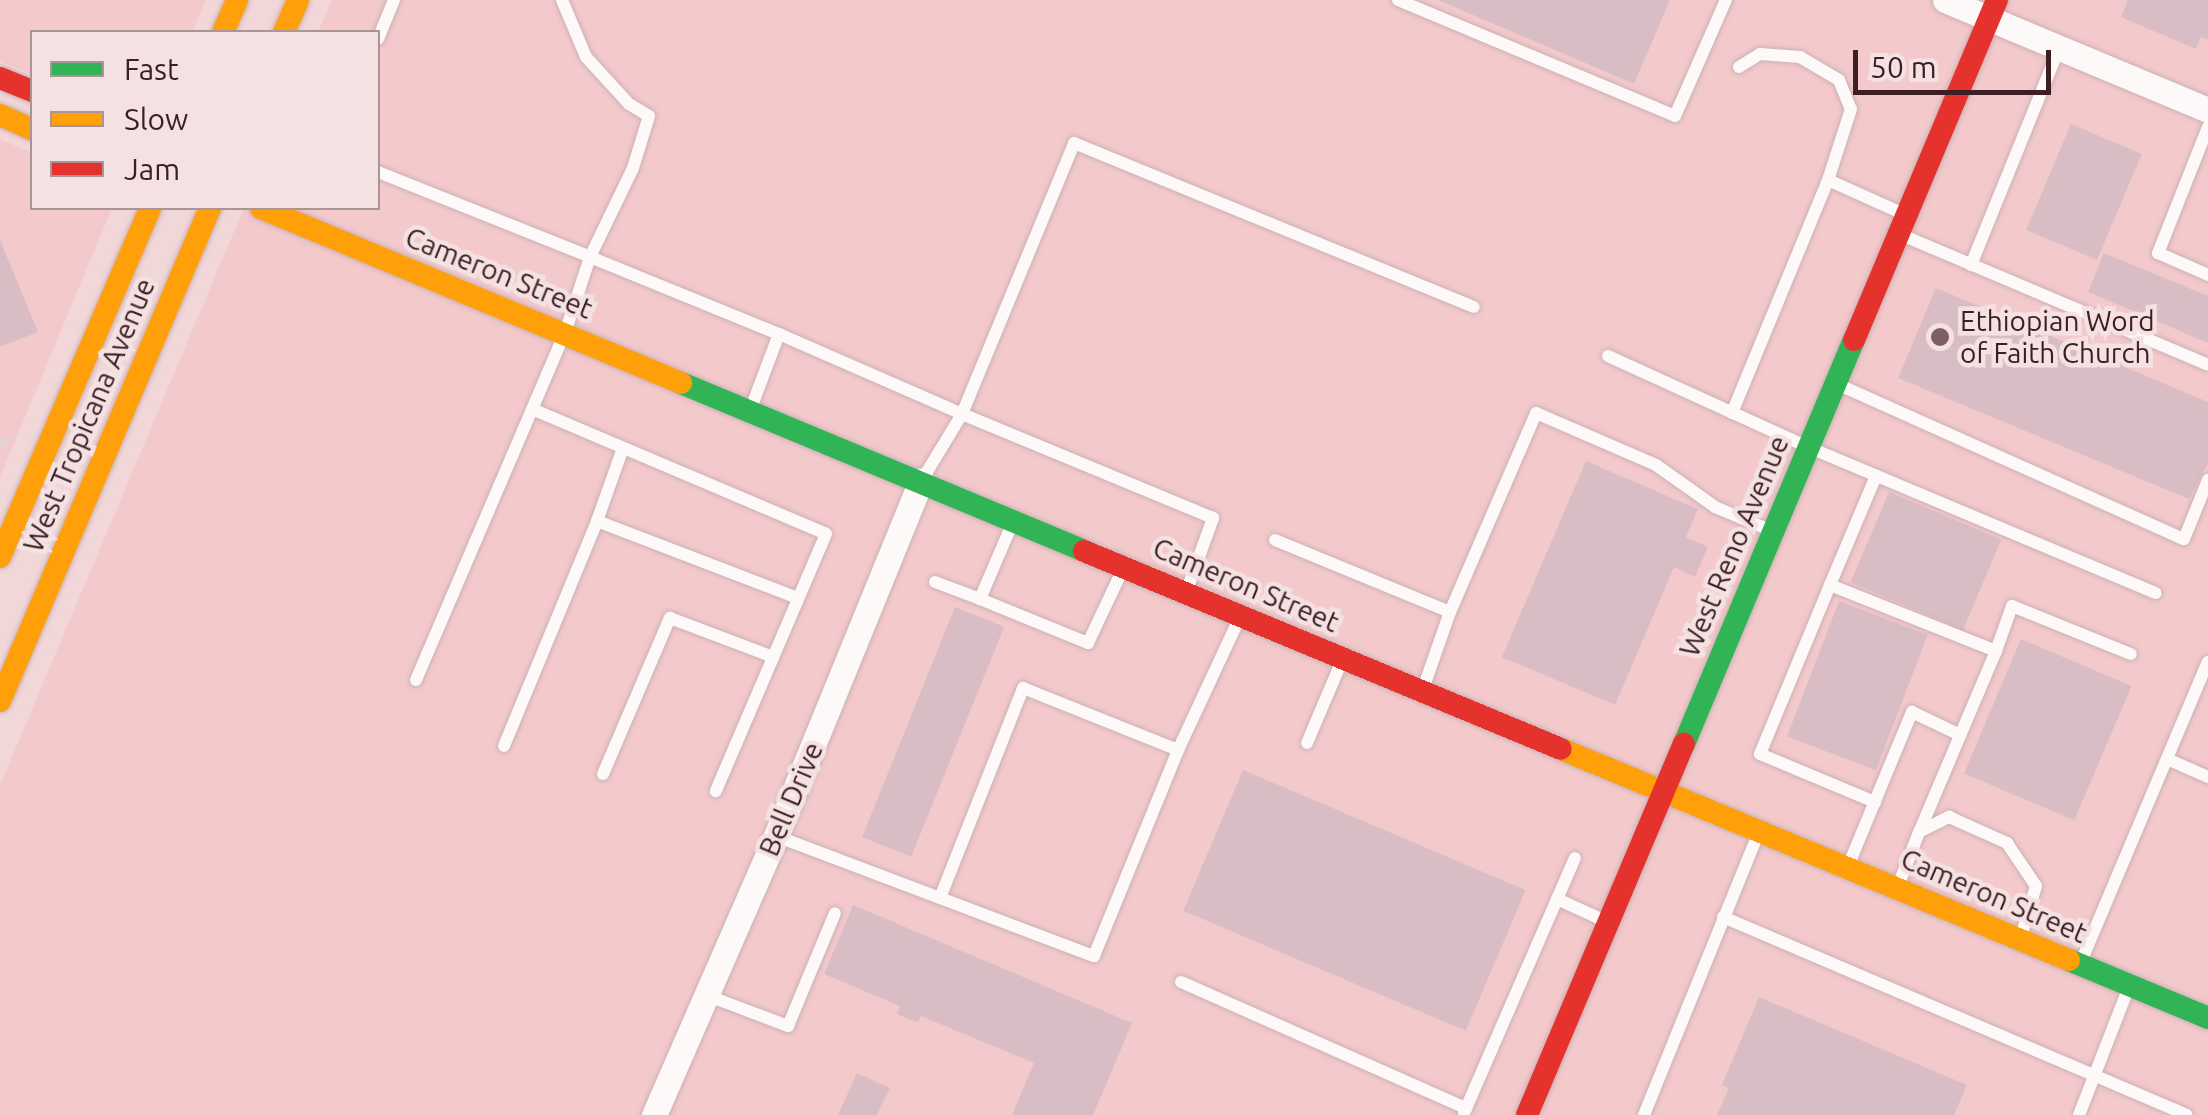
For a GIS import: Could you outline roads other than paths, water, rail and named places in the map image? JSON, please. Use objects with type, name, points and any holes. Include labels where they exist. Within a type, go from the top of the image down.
[{"type":"street","points":[[225,30],[237,0]]},
{"type":"street","points":[[285,30],[298,0]]},
{"type":"street","points":[[1945,0],[1993,9],[2059,48],[2208,110]]},
{"type":"street","name":"West Reno Avenue","points":[[1527,1115],[1993,9]]},
{"type":"street","points":[[0,78],[30,90]]},
{"type":"street","points":[[0,115],[30,128]]},
{"type":"street","name":"West Tropicana Avenue","points":[[0,557],[149,210]]},
{"type":"street","name":"West Tropicana Avenue","points":[[0,701],[209,210]]},
{"type":"street","name":"Cameron Street","points":[[266,210],[751,408],[2208,1018]]},
{"type":"street","name":"Bell Drive","points":[[654,1115],[776,836],[921,480]]},
{"type":"lane","points":[[380,34],[394,0]]},
{"type":"lane","points":[[416,680],[564,333],[590,257],[633,168],[649,116],[630,104],[586,57],[562,0]]},
{"type":"lane","points":[[1398,0],[1675,116],[1726,0]]},
{"type":"lane","points":[[1971,265],[2059,48]]},
{"type":"lane","points":[[1732,413],[1828,180],[1851,109],[1840,80],[1800,57],[1760,54],[1739,67]]},
{"type":"lane","points":[[2208,127],[2158,253],[2208,274]]},
{"type":"lane","points":[[921,480],[962,414],[1074,143],[1474,307]]},
{"type":"lane","points":[[380,173],[779,334],[1213,518],[1186,592]]},
{"type":"lane","points":[[1828,180],[1971,265],[2208,366]]},
{"type":"lane","points":[[751,408],[779,334]]},
{"type":"lane","points":[[1608,356],[1808,447],[2156,593]]},
{"type":"lane","points":[[1835,383],[2184,539],[2208,480]]},
{"type":"lane","points":[[532,409],[826,534],[716,791]]},
{"type":"lane","points":[[1423,691],[1450,612],[1536,413],[1656,465],[1714,507],[1772,531]]},
{"type":"lane","points":[[504,746],[597,521],[622,448]]},
{"type":"lane","points":[[1875,802],[1760,754],[1876,476]]},
{"type":"lane","points":[[980,600],[1014,520]]},
{"type":"lane","points":[[597,521],[798,598]]},
{"type":"lane","points":[[1275,540],[1450,612]]},
{"type":"lane","points":[[935,582],[1088,643],[1125,566]]},
{"type":"lane","points":[[1830,585],[1996,651]]},
{"type":"lane","points":[[1897,888],[2012,606],[2131,654]]},
{"type":"lane","points":[[776,836],[1094,956],[1178,750],[1241,615]]},
{"type":"lane","points":[[603,774],[670,618],[773,657]]},
{"type":"lane","points":[[1307,743],[1343,658]]},
{"type":"lane","points":[[2080,964],[2208,662]]},
{"type":"lane","points":[[940,898],[1022,688],[1178,750]]},
{"type":"lane","points":[[1848,867],[1912,712],[1960,735]]},
{"type":"lane","points":[[2167,760],[2208,778]]},
{"type":"lane","points":[[1919,832],[1949,817],[2007,843],[2036,886],[2020,939]]},
{"type":"lane","points":[[1644,1115],[1760,830]]},
{"type":"lane","points":[[1182,982],[1464,1112],[1575,858]]},
{"type":"lane","points":[[1557,900],[1608,922]]},
{"type":"lane","points":[[706,996],[788,1026],[835,913]]},
{"type":"lane","points":[[1724,917],[2188,1115]]},
{"type":"lane","points":[[2079,1115],[2130,985]]},
{"type":"place","name":"Ethiopian Word of Faith Church","points":[[1940,337]]}]
